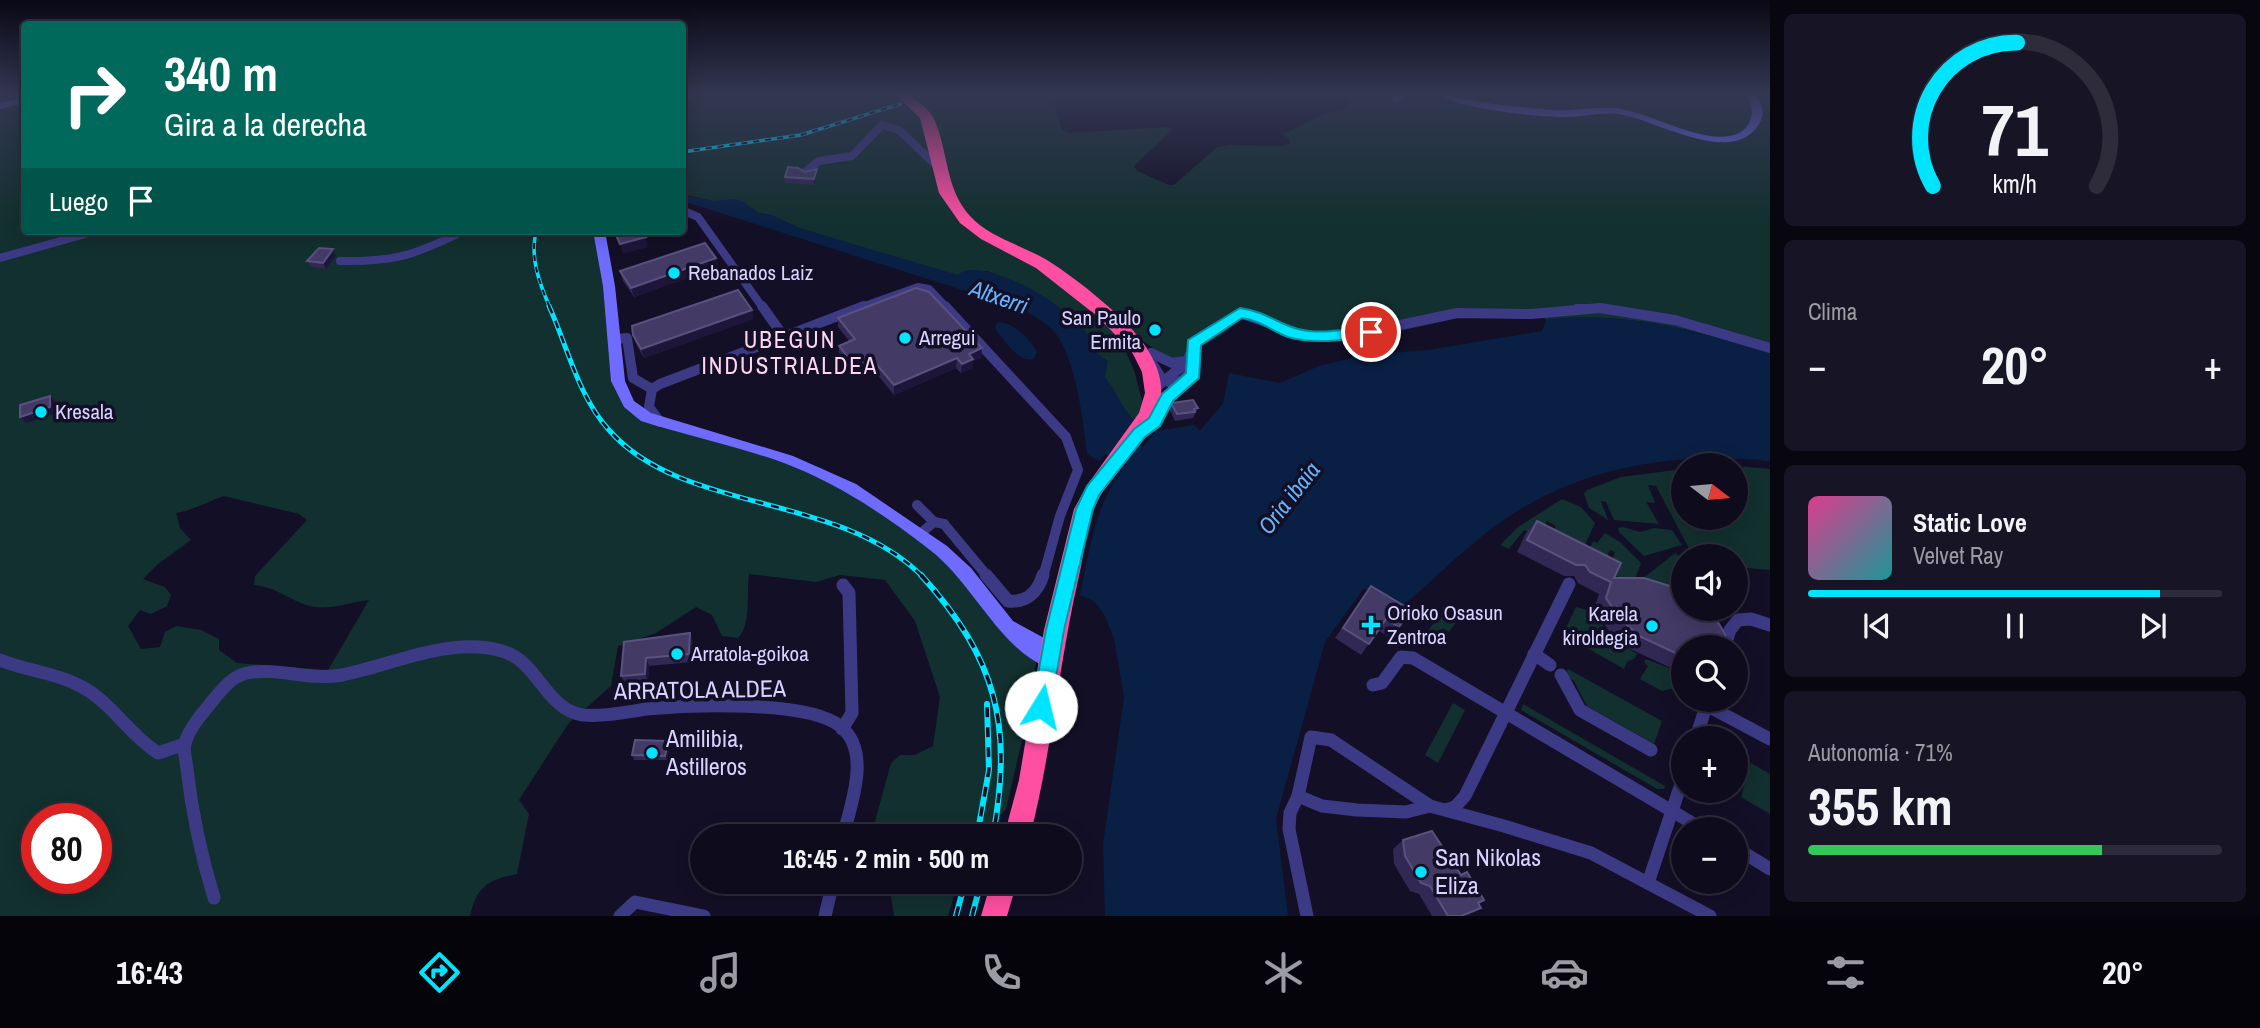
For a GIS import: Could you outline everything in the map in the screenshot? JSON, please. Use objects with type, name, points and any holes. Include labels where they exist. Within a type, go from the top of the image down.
[{"type":"highway","points":[[931,138],[937,167],[953,207],[974,228],[1042,264],[1104,314],[1145,350],[1162,380],[1155,422],[1139,433],[1102,478],[1084,509],[1052,647],[1031,780],[1020,824]]},
{"type":"highway","points":[[1145,350],[1158,402]]},
{"type":"highway","points":[[994,916],[1000,894]]},
{"type":"street","points":[[805,172],[818,161],[849,158],[869,138]]},
{"type":"street","points":[[907,138],[937,167]]},
{"type":"street","points":[[686,212],[698,217],[784,337]]},
{"type":"street","points":[[0,258],[79,235]]},
{"type":"street","points":[[340,261],[382,262],[401,258],[437,246],[457,235]]},
{"type":"street","points":[[601,235],[616,339],[618,381],[622,393],[637,412],[660,422],[810,467],[920,534],[955,562],[1018,631],[1021,643],[1038,658],[1052,647],[1046,633],[1018,631]]},
{"type":"street","points":[[652,389],[918,287],[929,289],[1066,437],[1078,470],[1060,516],[1042,580],[1032,595],[1020,602],[1007,601],[944,524],[934,522],[917,505]]},
{"type":"street","points":[[1158,402],[1191,379],[1193,343],[1240,313],[1257,315],[1291,332],[1311,337],[1371,332],[1445,314],[1477,311],[1531,314],[1578,308],[1610,310],[1683,322],[1770,348]]},
{"type":"street","points":[[616,339],[627,338],[633,378],[652,389]]},
{"type":"street","points":[[1145,350],[1172,363],[1191,363]]},
{"type":"street","points":[[1162,380],[1168,374],[1191,363]]},
{"type":"street","points":[[652,389],[649,407],[660,422]]},
{"type":"street","points":[[920,534],[934,522]]},
{"type":"street","points":[[1446,810],[1455,807],[1465,796],[1569,584]]},
{"type":"street","points":[[843,585],[849,593],[852,713],[842,729],[854,746],[857,759],[845,824]]},
{"type":"street","points":[[1728,635],[1731,625],[1738,619],[1770,625]]},
{"type":"street","name":"ARRATOLA ALDEA","points":[[185,744],[200,716],[224,687],[244,673],[333,677],[420,655],[464,648],[501,650],[521,657],[558,701],[577,714],[729,708],[804,712],[824,717],[842,729]]},
{"type":"street","points":[[1534,654],[1555,670],[1580,710],[1651,750]]},
{"type":"street","points":[[1373,685],[1382,684],[1401,657],[1407,656],[1683,817]]},
{"type":"street","points":[[0,660],[69,680],[83,687],[158,752],[185,744],[189,804],[214,898]]},
{"type":"street","points":[[1724,712],[1770,739]]},
{"type":"street","points":[[1307,916],[1289,828],[1290,813],[1298,796],[1311,737],[1331,740],[1430,806],[1591,853],[1710,916]]},
{"type":"street","points":[[1298,796],[1322,806],[1406,812],[1430,806]]},
{"type":"street","points":[[1465,796],[1475,814],[1483,820]]},
{"type":"street","points":[[1648,883],[1674,803]]},
{"type":"street","points":[[1748,855],[1770,869]]},
{"type":"street","points":[[825,916],[830,894]]},
{"type":"street","points":[[620,916],[635,902],[704,916]]},
{"type":"green space","points":[[0,138],[21,138],[21,235],[603,235],[622,377],[631,403],[670,421],[822,468],[871,498],[931,537],[1036,661],[1030,706],[1006,809],[993,824],[874,824],[891,763],[900,755],[915,755],[933,746],[940,697],[915,621],[885,580],[840,575],[816,582],[749,574],[747,616],[738,638],[722,636],[712,615],[696,607],[656,633],[618,646],[611,686],[568,724],[519,800],[529,814],[517,874],[485,886],[470,916],[0,916]],"holes":[[[224,496],[299,514],[307,520],[255,576],[254,585],[269,588],[317,607],[369,600],[328,670],[237,663],[219,650],[219,639],[201,630],[176,626],[165,632],[160,647],[141,649],[128,626],[140,610],[151,614],[167,606],[171,595],[165,587],[143,579],[158,564],[191,540],[180,528],[176,513]]]},
{"type":"green space","points":[[686,138],[1164,138],[1134,166],[1137,171],[1174,185],[1217,147],[1283,146],[1290,143],[1287,138],[1770,138],[1770,352],[1660,324],[1604,318],[1546,320],[1543,317],[1476,314],[1373,337],[1301,341],[1266,322],[1243,317],[1220,336],[1198,348],[1198,353],[1180,359],[1168,358],[1140,339],[1116,330],[1134,370],[1144,408],[1123,436],[1143,447],[1157,431],[1194,425],[1199,432],[1223,404],[1195,470],[1119,439],[1057,307],[1029,288],[987,271],[958,275],[914,264],[799,228],[771,215],[758,213],[744,203],[712,201],[686,195]]},
{"type":"green space","points":[[1748,467],[1770,469],[1770,570],[1748,568],[1748,544],[1687,544],[1679,530],[1748,530]]},
{"type":"green space","points":[[1671,471],[1671,514],[1656,486],[1648,485],[1655,503],[1646,502],[1659,524],[1614,520],[1606,502],[1601,501],[1608,520],[1589,508],[1584,494],[1587,490],[1621,477]]},
{"type":"green space","points":[[1562,499],[1581,507],[1595,523],[1579,558],[1548,542],[1556,526],[1547,521],[1540,537],[1524,530],[1509,549],[1500,545],[1518,527]]},
{"type":"green space","points":[[1618,528],[1640,532],[1654,528],[1672,530],[1681,544],[1671,544],[1671,548],[1644,556]]},
{"type":"green space","points":[[1605,533],[1620,542],[1641,563],[1633,584],[1607,572],[1615,552],[1610,550],[1601,569],[1585,561],[1593,541],[1597,543]]},
{"type":"green space","points":[[1671,556],[1671,590],[1640,581]]},
{"type":"green space","points":[[1595,605],[1596,613],[1605,627],[1617,640],[1637,654],[1627,662],[1624,669],[1563,634],[1576,607],[1590,611]]},
{"type":"green space","points":[[1442,612],[1457,621],[1449,632],[1443,628],[1433,647],[1421,640]]},
{"type":"green space","points":[[1646,659],[1671,669],[1671,689],[1662,691],[1640,679],[1648,666],[1644,662]]},
{"type":"green space","points":[[1568,669],[1662,721],[1654,744],[1587,706],[1574,681],[1565,675]]},
{"type":"green space","points":[[1453,703],[1465,710],[1438,763],[1425,755]]},
{"type":"green space","points":[[1523,704],[1665,786],[1664,789],[1657,789],[1521,710]]},
{"type":"green space","points":[[1751,763],[1770,774],[1770,814],[1748,801],[1748,773]]},
{"type":"green space","points":[[891,894],[954,894],[948,916],[894,916]]},
{"type":"water","points":[[686,196],[712,201],[743,201],[758,213],[771,215],[799,228],[958,275],[967,270],[995,274],[1044,296],[1064,312],[1069,321],[1085,331],[1094,350],[1108,361],[1105,378],[1136,421],[1122,435],[1143,447],[1157,431],[1194,425],[1200,431],[1223,404],[1229,373],[1280,383],[1319,366],[1364,355],[1429,350],[1542,331],[1546,320],[1604,318],[1660,324],[1770,352],[1770,461],[1748,460],[1748,453],[1671,453],[1671,461],[1621,469],[1586,479],[1552,492],[1487,532],[1399,610],[1364,588],[1325,642],[1276,819],[1288,916],[1105,916],[1103,844],[1124,697],[1114,639],[1104,614],[1094,601],[1080,595],[1095,526],[1108,494],[1127,464],[1106,454],[1099,461],[1087,454],[1084,426],[1068,357],[1055,333],[1019,308],[686,202]]},
{"type":"water","points":[[998,322],[1016,328],[1026,337],[1037,352],[1034,359],[1022,357],[1012,350],[996,330]]},
{"type":"building","points":[[788,167],[805,172],[817,169],[814,179],[785,177]]},
{"type":"building","points":[[616,235],[646,237],[620,244]]},
{"type":"building","points":[[705,243],[716,258],[631,288],[620,271]]},
{"type":"building","points":[[319,248],[333,249],[323,263],[307,261]]},
{"type":"building","name":"Arregui","points":[[916,288],[929,292],[982,348],[969,354],[973,359],[962,364],[957,358],[894,385],[872,359],[855,366],[839,346],[855,339],[838,318]]},
{"type":"building","points":[[738,290],[752,310],[641,349],[633,335],[632,326]]},
{"type":"building","points":[[50,396],[50,407],[20,417],[20,405]]},
{"type":"building","points":[[1193,400],[1198,408],[1194,409],[1195,412],[1177,414],[1171,403]]},
{"type":"building","points":[[1537,521],[1621,563],[1614,578],[1644,578],[1671,586],[1671,621],[1717,621],[1725,635],[1671,635],[1671,651],[1641,637],[1621,620],[1606,598],[1611,582],[1590,572],[1585,565],[1576,565],[1527,540]]},
{"type":"building","name":"Orioko Osasun Zentroa","points":[[1371,586],[1411,610],[1399,627],[1386,619],[1369,644],[1343,628]]},
{"type":"building","points":[[690,633],[689,654],[646,658],[645,674],[621,676],[624,642]]},
{"type":"building","name":"Amilibia, Astilleros","points":[[635,740],[668,741],[665,756],[632,755]]},
{"type":"building","points":[[1432,831],[1461,875],[1467,872],[1484,900],[1478,903],[1481,908],[1461,916],[1448,916],[1430,886],[1421,883],[1405,856],[1403,840]]},
{"type":"railway","points":[[686,151],[782,138]]},
{"type":"railway","points":[[535,235],[535,261],[550,308]]},
{"type":"railway","points":[[549,306],[581,387],[598,417],[640,457],[677,476],[718,491],[806,515],[849,530],[888,550],[922,576]]},
{"type":"railway","points":[[922,576],[967,636],[993,695],[1001,760],[995,824]]},
{"type":"railway","points":[[979,824],[989,770],[987,704]]},
{"type":"railway","points":[[956,916],[962,894]]},
{"type":"railway","points":[[972,916],[978,894]]},
{"type":"place","name":"Rebanados Laiz","points":[[674,273]]},
{"type":"place","name":"San Paulo Ermita","points":[[1155,330]]},
{"type":"place","name":"Arregui","points":[[905,338]]},
{"type":"place","name":"Kresala","points":[[41,412]]},
{"type":"place","name":"Orioko Osasun Zentroa","points":[[1371,625]]},
{"type":"place","name":"Karela kiroldegia","points":[[1652,626]]},
{"type":"place","name":"Arratola-goikoa","points":[[677,654]]},
{"type":"place","name":"Amilibia, Astilleros","points":[[652,753]]},
{"type":"place","name":"San Nikolas Eliza","points":[[1421,872]]},
{"type":"district","name":"UBEGUN INDUSTRIALDEA","points":[[790,353]]},
{"type":"route","points":[[1041,707],[1055,630],[1084,509],[1102,478],[1139,433],[1155,422],[1161,407],[1173,392],[1185,385],[1194,375],[1193,343],[1240,313],[1257,315],[1291,332],[1311,337],[1371,332]]},
{"type":"water label","name":"Altxerri","points":[[999,297]]},
{"type":"water label","name":"Oria ibaia","points":[[1289,498]]}]
